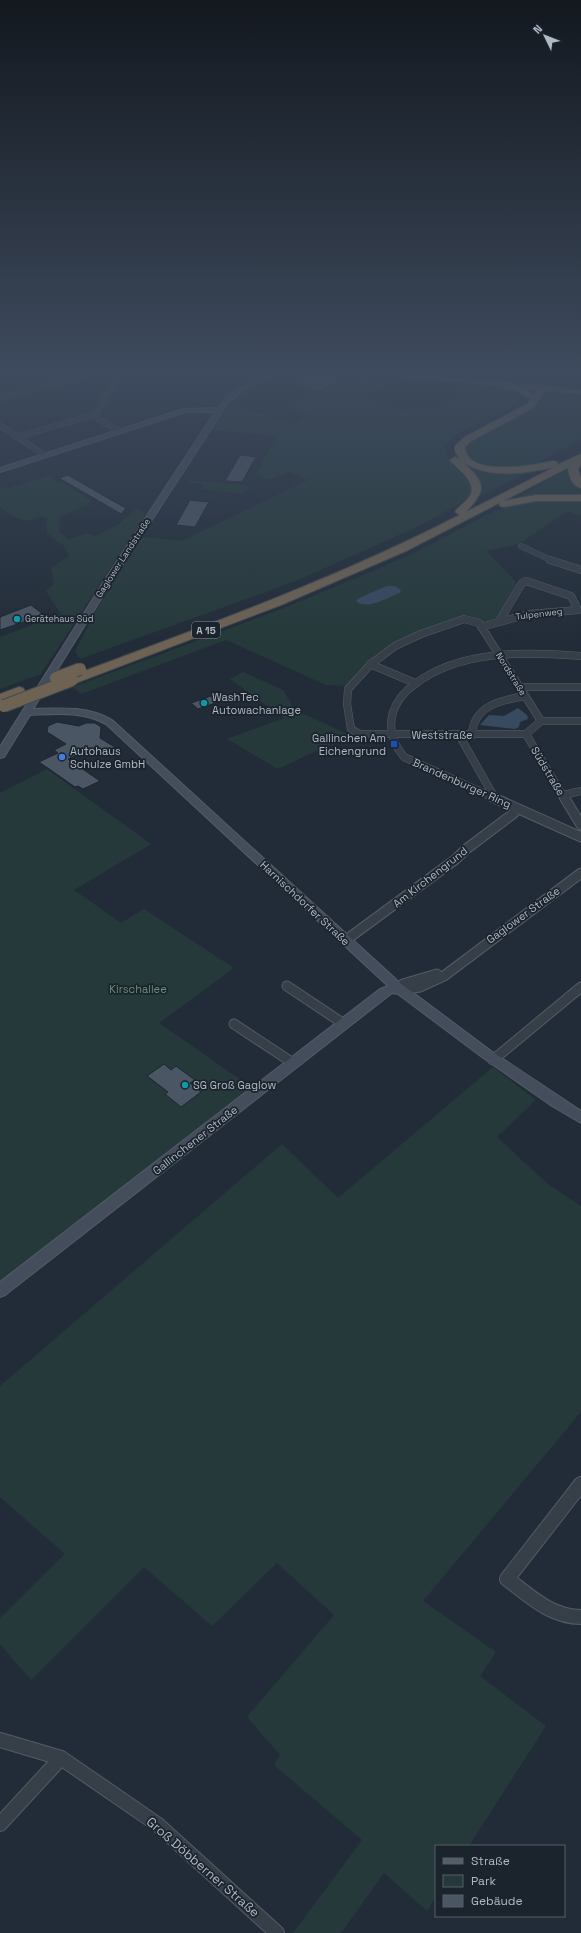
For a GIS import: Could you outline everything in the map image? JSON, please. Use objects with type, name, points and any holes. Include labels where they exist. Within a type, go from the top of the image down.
[{"type":"highway","points":[[458,461],[472,476],[477,488],[475,496],[460,512]]},
{"type":"highway","points":[[469,461],[495,470],[526,470],[553,464]]},
{"type":"highway","name":"A 15","points":[[1,704],[19,691],[327,575],[389,547],[558,461]]},
{"type":"highway","name":"A 15","points":[[1,704],[72,680],[277,603],[402,549],[481,510],[573,461]]},
{"type":"highway","points":[[578,461],[573,469],[575,479],[581,485]]},
{"type":"highway","points":[[481,510],[525,499],[552,497],[581,498]]},
{"type":"street","points":[[0,470],[26,461]]},
{"type":"street","name":"Gaglower Landstraße","points":[[0,755],[110,578],[186,461]]},
{"type":"street","points":[[521,546],[551,560],[581,570]]},
{"type":"street","name":"Tulpenweg","points":[[481,627],[500,620],[534,613],[580,613],[571,596],[526,581],[522,583],[500,620]]},
{"type":"street","points":[[414,683],[370,664],[396,644],[420,633],[464,620],[475,621],[481,627]]},
{"type":"street","name":"Nordstraße","points":[[481,627],[541,721]]},
{"type":"street","points":[[391,735],[391,720],[396,704],[414,683],[426,676],[450,666],[499,654],[563,654],[581,656]]},
{"type":"street","name":"Weststraße","points":[[370,664],[348,688],[347,699],[351,729],[354,732],[359,734],[391,735],[526,734]]},
{"type":"street","points":[[519,687],[581,687]]},
{"type":"street","points":[[472,735],[471,728],[474,720],[488,708],[498,702],[525,696]]},
{"type":"street","name":"Harnischdorfer Straße","points":[[27,712],[86,713],[102,717],[346,940],[394,989],[493,1060],[581,1118]]},
{"type":"street","points":[[541,721],[581,721]]},
{"type":"street","name":"Südstraße","points":[[541,721],[526,734],[581,826],[577,835]]},
{"type":"street","name":"Brandenburger Ring","points":[[391,735],[394,744],[404,757],[577,835]]},
{"type":"street","points":[[459,735],[492,793],[492,797]]},
{"type":"street","points":[[563,795],[581,791]]},
{"type":"street","name":"Am Kirchengrund","points":[[346,940],[456,860],[465,850],[514,813]]},
{"type":"street","name":"Gaglower Straße","points":[[394,989],[424,986],[452,972],[466,958],[581,873]]},
{"type":"street","points":[[287,986],[344,1024]]},
{"type":"street","points":[[493,1060],[581,987]]},
{"type":"street","name":"Gallinchener Straße","points":[[0,1291],[344,1024],[394,989]]},
{"type":"street","points":[[234,1024],[293,1064]]},
{"type":"street","points":[[581,1484],[507,1579],[554,1613],[570,1619],[581,1617]]},
{"type":"street","name":"Groß Döbberner Straße","points":[[0,1740],[61,1758],[156,1824],[277,1933]]},
{"type":"street","points":[[0,1824],[61,1758]]},
{"type":"green space","points":[[263,461],[450,461],[467,476],[472,485],[472,492],[465,500],[419,526],[296,581],[80,659],[75,651],[97,609],[142,537],[182,541],[308,480],[289,472],[269,480],[255,475]]},
{"type":"green space","points":[[461,461],[468,464],[528,472],[480,497],[481,483],[475,474]]},
{"type":"green space","points":[[476,461],[539,461],[531,465],[504,468],[488,466]]},
{"type":"green space","points":[[570,468],[570,477],[575,484],[581,488],[581,496],[536,495],[514,499]]},
{"type":"green space","points":[[51,475],[57,483],[63,483],[90,500],[89,505],[72,511],[59,518],[59,531],[68,540],[87,533],[95,536],[119,524],[136,508],[146,513],[41,674],[0,689],[0,637],[61,614],[46,591],[54,584],[51,568],[69,556],[62,543],[60,544],[47,533],[47,518],[40,517],[22,520],[0,507],[0,486],[6,489]]},
{"type":"green space","points":[[190,480],[247,486],[252,488],[241,494],[201,489],[203,484],[186,482]]},
{"type":"green space","points":[[542,500],[581,501],[581,516],[567,511],[519,544],[486,551],[515,581],[516,584],[497,619],[485,623],[472,618],[394,643],[366,664],[347,686],[326,685],[226,640],[81,694],[73,687],[284,608],[373,571],[412,554],[493,512],[510,505]]},
{"type":"green space","points":[[243,672],[283,690],[295,710],[350,735],[278,769],[227,739],[284,718],[230,679]]},
{"type":"green space","name":"Kirschallee","points":[[47,769],[151,844],[74,890],[121,923],[144,909],[234,968],[159,1023],[254,1089],[0,1285],[0,793]]},
{"type":"green space","points":[[493,1067],[536,1100],[497,1137],[549,1185],[581,1206],[581,1412],[423,1601],[496,1652],[480,1676],[546,1726],[470,1845],[435,1845],[435,1899],[427,1911],[384,1873],[341,1933],[293,1933],[362,1840],[274,1765],[280,1755],[247,1717],[334,1615],[277,1563],[212,1626],[144,1567],[31,1680],[0,1644],[0,1618],[65,1554],[0,1497],[0,1386],[282,1144],[338,1198]]},
{"type":"water","points":[[387,586],[395,586],[401,590],[400,593],[371,604],[360,604],[356,601],[359,598]]},
{"type":"water","points":[[518,708],[527,715],[528,719],[520,722],[519,727],[515,729],[480,725],[489,715],[504,716]]},
{"type":"building","points":[[236,461],[254,461],[242,482],[225,481]]},
{"type":"building","points":[[68,475],[126,508],[121,514],[59,478]]},
{"type":"building","points":[[190,500],[209,502],[195,527],[176,525]]},
{"type":"building","name":"Gerätehaus Süd","points":[[31,605],[44,615],[0,630],[0,617]]},
{"type":"building","name":"WashTec Autowachanlage","points":[[211,696],[218,702],[198,709],[191,703]]},
{"type":"building","name":"Autohaus Schulze GmbH","points":[[57,722],[79,726],[86,723],[95,723],[101,727],[100,738],[118,749],[108,754],[97,747],[68,759],[100,781],[83,789],[78,786],[75,787],[39,762],[58,753],[54,750],[66,744],[47,732],[48,726]]},
{"type":"building","name":"SG Groß Gaglow","points":[[164,1064],[171,1070],[176,1066],[195,1080],[190,1083],[201,1092],[181,1107],[165,1094],[168,1092],[147,1076]]},
{"type":"place","name":"Gerätehaus Süd","points":[[17,619]]},
{"type":"place","name":"WashTec Autowachanlage","points":[[204,703]]},
{"type":"place","name":"Gallinchen Am Eichengrund","points":[[394,744]]},
{"type":"place","name":"Autohaus Schulze GmbH","points":[[62,757]]},
{"type":"place","name":"SG Groß Gaglow","points":[[185,1085]]}]
